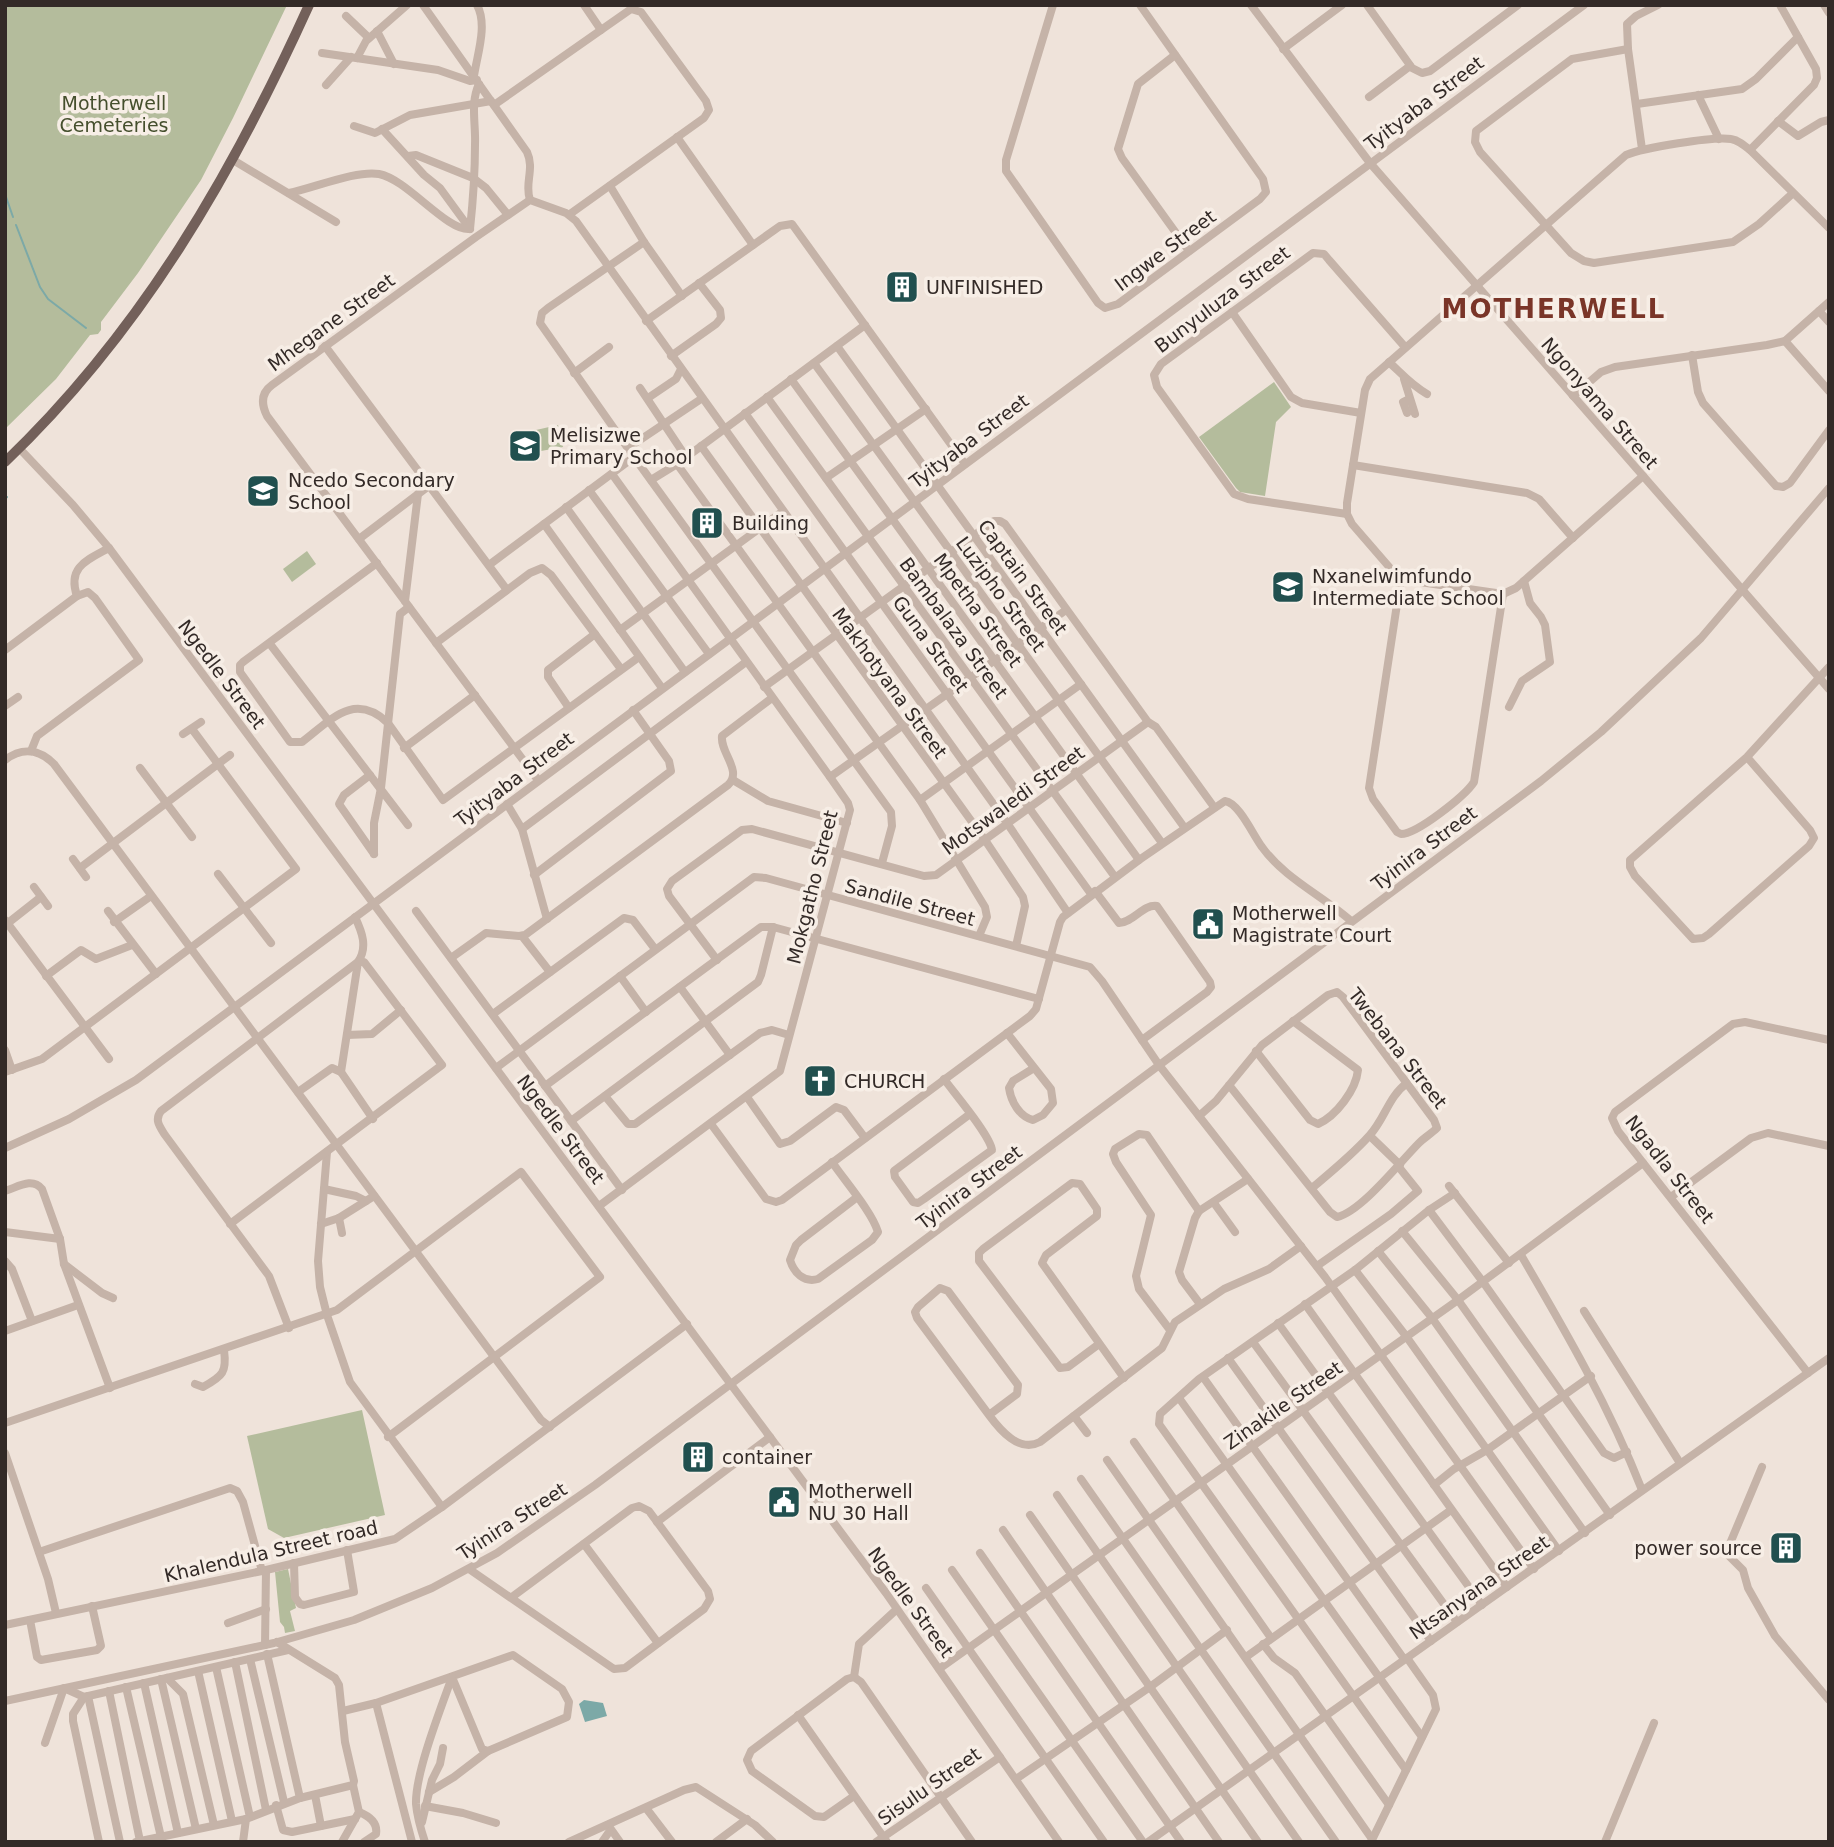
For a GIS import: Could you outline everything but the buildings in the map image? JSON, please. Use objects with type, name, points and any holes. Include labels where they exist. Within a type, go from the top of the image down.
[{"type":"main road","points":[[5,462],[96,364],[146,299],[189,235],[269,93],[309,5]]},
{"type":"street","points":[[326,85],[354,58],[369,38],[407,5]]},
{"type":"street","points":[[423,5],[529,157],[530,200],[570,214],[858,619],[1007,823],[1068,913]]},
{"type":"street","points":[[477,5],[482,18]]},
{"type":"street","points":[[470,229],[475,144],[473,105],[484,5]]},
{"type":"street","points":[[584,5],[601,30]]},
{"type":"street","name":"Ingwe Street","points":[[1053,5],[1006,160],[1006,171],[1098,303],[1105,308],[1118,304],[1266,192],[1263,180],[1140,5]]},
{"type":"street","name":"Ngonyama Street","points":[[1251,5],[1370,163],[1829,689]]},
{"type":"street","points":[[1283,49],[1342,5]]},
{"type":"street","points":[[1367,5],[1410,66],[1418,73],[1430,71],[1518,5]]},
{"type":"street","name":"Tyityaba Street","points":[[5,1148],[69,1119],[125,1087],[1584,5]]},
{"type":"street","points":[[1642,149],[1628,50],[1628,21],[1658,5]]},
{"type":"street","points":[[1750,150],[1814,85],[1817,78],[1816,69],[1780,5]]},
{"type":"street","points":[[1824,5],[1829,13]]},
{"type":"street","points":[[354,126],[369,133],[410,115],[493,103],[628,10],[635,9],[641,12],[706,100],[709,107],[707,114],[570,214]]},
{"type":"street","points":[[346,16],[369,38]]},
{"type":"street","points":[[377,32],[394,64]]},
{"type":"street","points":[[1637,104],[1742,89],[1750,85],[1798,37]]},
{"type":"street","points":[[1628,50],[1572,59],[1476,131],[1475,142],[1480,152],[1571,253],[1584,261],[1594,263],[1734,242],[1792,194]]},
{"type":"street","points":[[322,53],[438,70],[470,81],[476,80]]},
{"type":"street","points":[[1175,55],[1138,84],[1118,149],[1122,159],[1189,251]]},
{"type":"street","points":[[1369,97],[1410,66]]},
{"type":"street","points":[[1698,95],[1719,139]]},
{"type":"street","points":[[1778,121],[1798,136],[1829,120]]},
{"type":"street","points":[[382,129],[424,175],[440,188],[476,237]]},
{"type":"street","points":[[677,137],[753,245]]},
{"type":"street","points":[[1643,476],[1524,580],[1503,594],[1401,578],[1382,561],[1347,514],[1367,384],[1405,347],[1626,155],[1642,149],[1719,139],[1735,140],[1750,150],[1829,228]]},
{"type":"street","points":[[408,156],[416,155],[473,178],[486,188],[508,215]]},
{"type":"street","points":[[233,160],[337,222]]},
{"type":"street","points":[[289,193],[322,186],[360,173],[377,174],[387,176],[450,223],[466,230],[470,229]]},
{"type":"street","points":[[610,186],[644,242],[682,296]]},
{"type":"street","name":"Mhegane Street","points":[[530,200],[268,388],[264,393],[263,404],[267,416],[538,780]]},
{"type":"street","points":[[646,321],[783,224],[792,224],[965,464]]},
{"type":"street","points":[[644,242],[548,308],[540,317],[542,328],[893,816],[881,863]]},
{"type":"street","name":"Bunyuluza Street","points":[[1347,514],[1248,499],[1234,494],[1157,387],[1154,374],[1161,364],[1307,256],[1318,253],[1329,260],[1405,347]]},
{"type":"street","points":[[671,356],[721,318],[720,310],[699,283]]},
{"type":"street","points":[[1573,396],[1608,369],[1785,341],[1829,302]]},
{"type":"street","points":[[1819,311],[1829,322]]},
{"type":"street","points":[[1232,312],[1291,397],[1302,403],[1361,413]]},
{"type":"street","points":[[651,480],[677,464],[865,325]]},
{"type":"street","points":[[1785,341],[1829,391]]},
{"type":"street","points":[[325,346],[507,590]]},
{"type":"street","name":"Captain Street","points":[[837,346],[1184,827]]},
{"type":"street","points":[[574,373],[609,347]]},
{"type":"street","points":[[1692,355],[1698,393],[1703,403],[1776,486],[1783,487],[1790,483],[1829,430]]},
{"type":"street","points":[[1389,362],[1404,379],[1409,399],[1404,402],[1411,414]]},
{"type":"street","name":"Luzipho Street","points":[[814,363],[1162,844]]},
{"type":"street","points":[[648,398],[676,379],[681,369]]},
{"type":"street","name":"Mpetha Street","points":[[791,379],[1139,860]]},
{"type":"street","points":[[1404,379],[1409,379],[1427,394]]},
{"type":"street","points":[[640,388],[686,457]]},
{"type":"street","name":"Bambalaza Street","points":[[767,397],[1115,877]]},
{"type":"street","points":[[628,448],[701,399]]},
{"type":"street","points":[[826,478],[926,410]]},
{"type":"street","name":"Guna Street","points":[[745,413],[947,695],[1093,892],[1119,923],[1128,922],[1150,905],[1157,906],[1210,982],[1211,987],[1207,992],[1142,1040]]},
{"type":"street","name":"Makhotyana Street","points":[[701,446],[985,840],[1025,902],[1016,946]]},
{"type":"street","name":"Ngedle Street","points":[[19,448],[109,548],[771,1437],[897,1609],[1059,1842]]},
{"type":"street","points":[[489,565],[634,457]]},
{"type":"street","points":[[677,464],[880,742],[958,859],[986,912],[979,936]]},
{"type":"street","points":[[1353,465],[1527,493],[1539,499],[1573,538]]},
{"type":"street","name":"Mokgatho Street","points":[[599,1206],[780,1071],[847,823],[849,807],[612,474]]},
{"type":"street","points":[[359,538],[430,485]]},
{"type":"street","name":"Tyinira Street","points":[[5,1701],[265,1645],[335,1626],[390,1606],[508,1547],[1541,781],[1601,733],[1684,655],[1743,591],[1829,488]]},
{"type":"street","points":[[589,490],[709,654]]},
{"type":"street","points":[[370,775],[344,795],[340,804],[374,854],[373,823],[381,788],[400,614],[407,604],[418,494]]},
{"type":"street","points":[[566,507],[685,672]]},
{"type":"street","points":[[620,630],[782,512]]},
{"type":"street","points":[[764,687],[928,567],[997,521],[1005,524],[1148,722],[1156,727],[1214,807]]},
{"type":"street","points":[[544,524],[662,688]]},
{"type":"street","points":[[77,596],[75,573],[85,562],[109,548]]},
{"type":"street","points":[[377,563],[243,662],[240,665],[240,673],[290,742],[302,742],[345,711],[361,708],[378,713],[443,800],[639,657]]},
{"type":"street","points":[[436,643],[536,569],[545,569],[621,669]]},
{"type":"street","points":[[1401,578],[1368,788],[1373,799],[1401,834],[1417,829],[1467,791],[1474,782],[1503,594]]},
{"type":"street","points":[[1509,707],[1522,681],[1550,662],[1545,625],[1530,603],[1524,580]]},
{"type":"street","points":[[5,649],[84,592],[91,593],[139,660],[37,736],[32,751]]},
{"type":"street","points":[[830,777],[1066,610]]},
{"type":"street","points":[[569,708],[548,677],[548,670],[595,634]]},
{"type":"street","points":[[270,644],[408,825]]},
{"type":"street","points":[[522,829],[746,662]]},
{"type":"street","points":[[1746,757],[1814,838],[1809,846],[1699,940],[1690,937],[1635,876],[1630,860],[1746,757],[1829,667]]},
{"type":"street","points":[[920,800],[1081,684]]},
{"type":"street","points":[[404,748],[475,695]]},
{"type":"street","points":[[5,706],[18,697]]},
{"type":"street","points":[[733,779],[733,771],[721,742],[722,736],[772,698]]},
{"type":"street","points":[[534,875],[671,771],[669,761],[633,710]]},
{"type":"street","points":[[183,734],[201,722]]},
{"type":"street","name":"Motswaledi Street","points":[[717,960],[667,892],[669,883],[742,830],[752,829],[932,876],[1148,722]]},
{"type":"street","points":[[5,1050],[8,1071],[42,1059],[296,869],[192,729]]},
{"type":"street","points":[[5,760],[17,752],[32,751],[42,754],[54,764],[541,1420],[550,1427]]},
{"type":"street","points":[[79,868],[230,755]]},
{"type":"street","points":[[140,768],[192,837]]},
{"type":"street","points":[[733,779],[768,800],[847,823]]},
{"type":"street","points":[[451,958],[486,933],[522,936],[733,779]]},
{"type":"street","points":[[711,1124],[766,1199],[772,1202],[782,1200],[1034,1013],[1059,922],[1093,892],[1225,801],[1231,802],[1271,857],[1351,922]]},
{"type":"street","points":[[507,804],[522,829],[548,919]]},
{"type":"street","points":[[73,859],[86,877]]},
{"type":"street","points":[[218,874],[271,943]]},
{"type":"street","name":"Sandile Street","points":[[496,1068],[754,877],[1016,946],[1093,970],[1159,1065],[1331,1285],[1534,1569]]},
{"type":"street","points":[[34,887],[48,906]]},
{"type":"street","points":[[114,922],[151,896]]},
{"type":"street","points":[[41,897],[6,921],[109,1059]]},
{"type":"street","points":[[108,911],[132,946],[156,974]]},
{"type":"street","points":[[416,911],[622,1190]]},
{"type":"street","points":[[289,1328],[272,1281],[159,1126],[158,1118],[161,1111],[358,962],[363,954],[363,944],[355,917]]},
{"type":"street","points":[[493,1014],[624,918],[633,920],[655,949]]},
{"type":"street","points":[[545,1086],[759,928],[773,928],[1039,999]]},
{"type":"street","points":[[571,1121],[758,982],[773,928]]},
{"type":"street","points":[[522,936],[550,972]]},
{"type":"street","points":[[46,976],[81,950],[96,959],[132,946]]},
{"type":"street","points":[[230,1224],[442,1065],[370,968],[364,962],[358,962]]},
{"type":"street","points":[[341,1072],[358,962]]},
{"type":"street","points":[[620,976],[646,1012]]},
{"type":"street","points":[[680,987],[730,1055]]},
{"type":"street","name":"Twebana Street","points":[[1199,1116],[1229,1085],[1256,1051],[1328,995],[1339,993],[1437,1126],[1435,1131],[1419,1143],[1366,1197],[1337,1217],[1330,1212],[1229,1085]]},
{"type":"street","points":[[347,1035],[372,1034],[401,1010]]},
{"type":"street","points":[[1256,1051],[1310,1120],[1318,1124],[1325,1120],[1349,1094],[1358,1070],[1293,1021]]},
{"type":"street","name":"Ngadla Street","points":[[1808,1373],[1643,1163],[1615,1126],[1612,1115],[1733,1024],[1745,1022],[1829,1040]]},
{"type":"street","points":[[605,1097],[628,1124],[635,1124],[764,1031],[772,1030],[789,1035]]},
{"type":"street","points":[[1007,1033],[1051,1089],[1054,1097],[1050,1108],[1033,1120],[1022,1116],[1010,1096],[1009,1088],[1011,1083],[1034,1068]]},
{"type":"street","points":[[298,1092],[332,1068],[341,1072],[373,1119]]},
{"type":"street","points":[[944,1079],[970,1114],[991,1144],[992,1150],[925,1199],[918,1203],[913,1202],[895,1177],[894,1171],[970,1114]]},
{"type":"street","points":[[1312,1188],[1370,1136],[1383,1119],[1395,1093],[1407,1083]]},
{"type":"street","points":[[747,1097],[780,1144],[790,1141],[836,1107],[844,1110],[865,1138]]},
{"type":"street","points":[[1671,1197],[1751,1138],[1762,1133],[1829,1146]]},
{"type":"street","points":[[1170,1330],[1136,1283],[1151,1215],[1116,1162],[1113,1154],[1115,1149],[1139,1134],[1147,1135],[1199,1212]]},
{"type":"street","points":[[1317,1266],[1418,1191],[1399,1165],[1370,1136]]},
{"type":"street","points":[[327,1152],[318,1272],[327,1315],[350,1382],[442,1507]]},
{"type":"street","points":[[832,1162],[877,1228],[876,1236],[818,1279],[810,1281],[800,1277],[790,1260],[796,1245],[856,1198]]},
{"type":"street","name":"Zinakile Street","points":[[939,1669],[1521,1255],[1643,1163]]},
{"type":"street","points":[[5,1423],[327,1315],[521,1172],[600,1277],[388,1437]]},
{"type":"street","points":[[1200,1304],[1179,1272],[1195,1218],[1199,1212],[1248,1179]]},
{"type":"street","points":[[5,1191],[30,1182],[40,1185],[60,1239],[64,1264],[78,1306],[110,1388]]},
{"type":"street","points":[[1099,1344],[1069,1367],[1060,1368],[979,1261],[979,1253],[983,1249],[1072,1183],[1080,1184],[1097,1209],[1097,1216],[1046,1255],[1042,1261],[1124,1378]]},
{"type":"street","points":[[324,1189],[366,1201]]},
{"type":"street","points":[[1406,1770],[1159,1424],[1160,1414],[1228,1358],[1355,1270],[1452,1190],[1509,1263]]},
{"type":"street","points":[[321,1224],[339,1218],[374,1196]]},
{"type":"street","points":[[1214,1203],[1235,1232]]},
{"type":"street","points":[[1429,1210],[1605,1453],[1614,1458],[1627,1452]]},
{"type":"street","points":[[339,1218],[342,1233]]},
{"type":"street","points":[[1402,1231],[1458,1300],[1610,1515]]},
{"type":"street","points":[[5,1232],[60,1239]]},
{"type":"street","points":[[989,1415],[1017,1394],[1018,1385],[948,1290],[940,1288],[918,1307],[915,1315],[989,1415],[1002,1432],[1027,1446],[1040,1442],[1162,1348],[1175,1322],[1230,1286],[1269,1269],[1301,1246]]},
{"type":"street","points":[[1378,1251],[1432,1318],[1584,1533]]},
{"type":"street","points":[[1521,1255],[1591,1376],[1642,1490]]},
{"type":"street","points":[[5,1261],[12,1269],[32,1321]]},
{"type":"street","points":[[64,1264],[102,1293],[113,1298]]},
{"type":"street","points":[[1355,1270],[1406,1336],[1559,1551]]},
{"type":"street","points":[[1305,1304],[1507,1587]]},
{"type":"street","points":[[5,1331],[78,1306]]},
{"type":"street","points":[[1584,1311],[1680,1463]]},
{"type":"street","points":[[1278,1323],[1482,1605]]},
{"type":"street","name":"Khalendula Street road","points":[[5,1625],[395,1539],[687,1324]]},
{"type":"street","points":[[1253,1342],[1457,1622]]},
{"type":"street","points":[[195,1384],[203,1387],[223,1374],[226,1365],[224,1350]]},
{"type":"street","points":[[1228,1358],[1430,1641]]},
{"type":"street","name":"Ntsanyana Street","points":[[1145,1842],[1829,1358]]},
{"type":"street","points":[[1434,1485],[1591,1376]]},
{"type":"street","points":[[1107,1460],[1372,1840],[1437,1704],[1203,1377]]},
{"type":"street","points":[[1179,1398],[1422,1737]]},
{"type":"street","points":[[1074,1416],[1087,1433]]},
{"type":"street","points":[[657,1522],[771,1437]]},
{"type":"street","points":[[1134,1443],[1271,1638]]},
{"type":"street","points":[[5,1453],[8,1469],[39,1552],[56,1613]]},
{"type":"street","points":[[1762,1467],[1726,1553],[1744,1570],[1748,1588],[1775,1636],[1829,1700]]},
{"type":"street","points":[[1081,1479],[1336,1842]]},
{"type":"street","points":[[39,1552],[230,1488],[237,1491],[243,1502],[264,1570],[265,1645]]},
{"type":"street","points":[[1057,1495],[1298,1842]]},
{"type":"street","points":[[468,1569],[513,1597],[610,1668],[625,1668],[704,1609],[710,1599],[708,1591],[646,1508],[635,1507],[513,1597]]},
{"type":"street","points":[[1246,1657],[1451,1510]]},
{"type":"street","points":[[1030,1515],[1258,1842]]},
{"type":"street","points":[[1003,1530],[1219,1842]]},
{"type":"street","points":[[584,1544],[658,1643]]},
{"type":"street","points":[[294,1563],[295,1597],[304,1605],[354,1592],[347,1550]]},
{"type":"street","points":[[980,1553],[1181,1842]]},
{"type":"street","points":[[952,1570],[1145,1842]]},
{"type":"street","points":[[926,1588],[1104,1842]]},
{"type":"street","points":[[30,1620],[37,1657],[41,1660],[97,1650],[101,1646],[92,1606]]},
{"type":"street","points":[[228,1623],[266,1609]]},
{"type":"street","points":[[854,1677],[859,1644],[897,1609]]},
{"type":"street","points":[[1016,1779],[1150,1687],[1227,1630]]},
{"type":"street","points":[[277,1642],[335,1678],[340,1685],[345,1742],[354,1781],[357,1815],[342,1842]]},
{"type":"street","points":[[1263,1644],[1274,1658],[1291,1668],[1389,1805]]},
{"type":"street","points":[[45,1743],[64,1688],[86,1697],[288,1650]]},
{"type":"street","points":[[267,1654],[299,1798]]},
{"type":"street","points":[[343,1711],[376,1703],[507,1655],[513,1655],[562,1689],[569,1702],[567,1717],[488,1751],[429,1792]]},
{"type":"street","points":[[250,1659],[283,1830],[292,1832],[357,1815],[369,1816],[375,1824],[376,1834],[365,1842]]},
{"type":"street","points":[[234,1662],[266,1810]]},
{"type":"street","points":[[216,1667],[248,1818],[243,1842]]},
{"type":"street","points":[[198,1671],[232,1821]]},
{"type":"street","points":[[452,1677],[482,1749],[488,1751]]},
{"type":"street","points":[[425,1842],[416,1807],[416,1791],[452,1677]]},
{"type":"street","points":[[854,1796],[824,1816],[817,1817],[749,1768],[747,1760],[751,1751],[846,1679],[854,1677],[861,1682],[972,1842]]},
{"type":"street","points":[[164,1679],[183,1694],[214,1825]]},
{"type":"street","points":[[164,1679],[196,1829]]},
{"type":"street","points":[[144,1683],[178,1833]]},
{"type":"street","points":[[126,1687],[166,1838]]},
{"type":"street","points":[[109,1691],[138,1841],[166,1838],[248,1818],[299,1798],[353,1785]]},
{"type":"street","points":[[86,1697],[73,1714],[73,1721],[99,1842]]},
{"type":"street","points":[[86,1697],[120,1842]]},
{"type":"street","points":[[376,1703],[412,1842]]},
{"type":"street","points":[[798,1715],[882,1840]]},
{"type":"street","points":[[1605,1842],[1654,1723]]},
{"type":"street","points":[[421,1829],[425,1806],[443,1748]]},
{"type":"street","name":"Sisulu Street","points":[[882,1840],[1000,1757]]},
{"type":"street","points":[[569,1842],[609,1828],[684,1790],[696,1787],[747,1819],[773,1842]]},
{"type":"street","points":[[315,1795],[321,1826]]},
{"type":"street","points":[[425,1806],[496,1823]]},
{"type":"street","points":[[646,1808],[671,1842]]},
{"type":"street","points":[[716,1842],[747,1819]]},
{"type":"street","points":[[602,1842],[609,1828]]},
{"type":"street","points":[[609,1828],[620,1842]]},
{"type":"green space","name":"Motherwell Cemeteries","points":[[5,5],[287,5],[201,180],[101,322],[98,334],[90,335],[56,379],[5,429]]},
{"type":"green space","points":[[1274,382],[1291,407],[1276,422],[1265,496],[1240,492],[1199,437]]},
{"type":"green space","points":[[558,425],[563,447],[541,451],[536,430]]},
{"type":"green space","points":[[307,551],[316,564],[292,582],[283,569]]},
{"type":"green space","points":[[362,1410],[385,1515],[284,1538],[268,1529],[247,1436]]},
{"type":"green space","points":[[288,1569],[296,1608],[290,1611],[295,1631],[285,1633],[280,1622],[275,1572]]},
{"type":"water","points":[[584,1700],[603,1703],[607,1716],[585,1722],[579,1704]]},
{"type":"waterway","points":[[5,194],[13,217]]},
{"type":"waterway","points":[[16,225],[40,287],[48,299],[86,328]]},
{"type":"place","name":"UNFINISHED","points":[[902,287]]},
{"type":"place","name":"Melisizwe Primary School","points":[[525,446]]},
{"type":"place","name":"Ncedo Secondary School","points":[[263,491]]},
{"type":"place","name":"Building","points":[[707,523]]},
{"type":"place","name":"Nxanelwimfundo Intermediate School","points":[[1288,587]]},
{"type":"place","name":"Motherwell Magistrate Court","points":[[1208,924]]},
{"type":"place","name":"CHURCH","points":[[820,1081]]},
{"type":"place","name":"container","points":[[698,1457]]},
{"type":"place","name":"Motherwell NU 30 Hall","points":[[784,1502]]},
{"type":"place","name":"power source","points":[[1786,1548]]},
{"type":"district","name":"MOTHERWELL","points":[[1554,309]]}]
